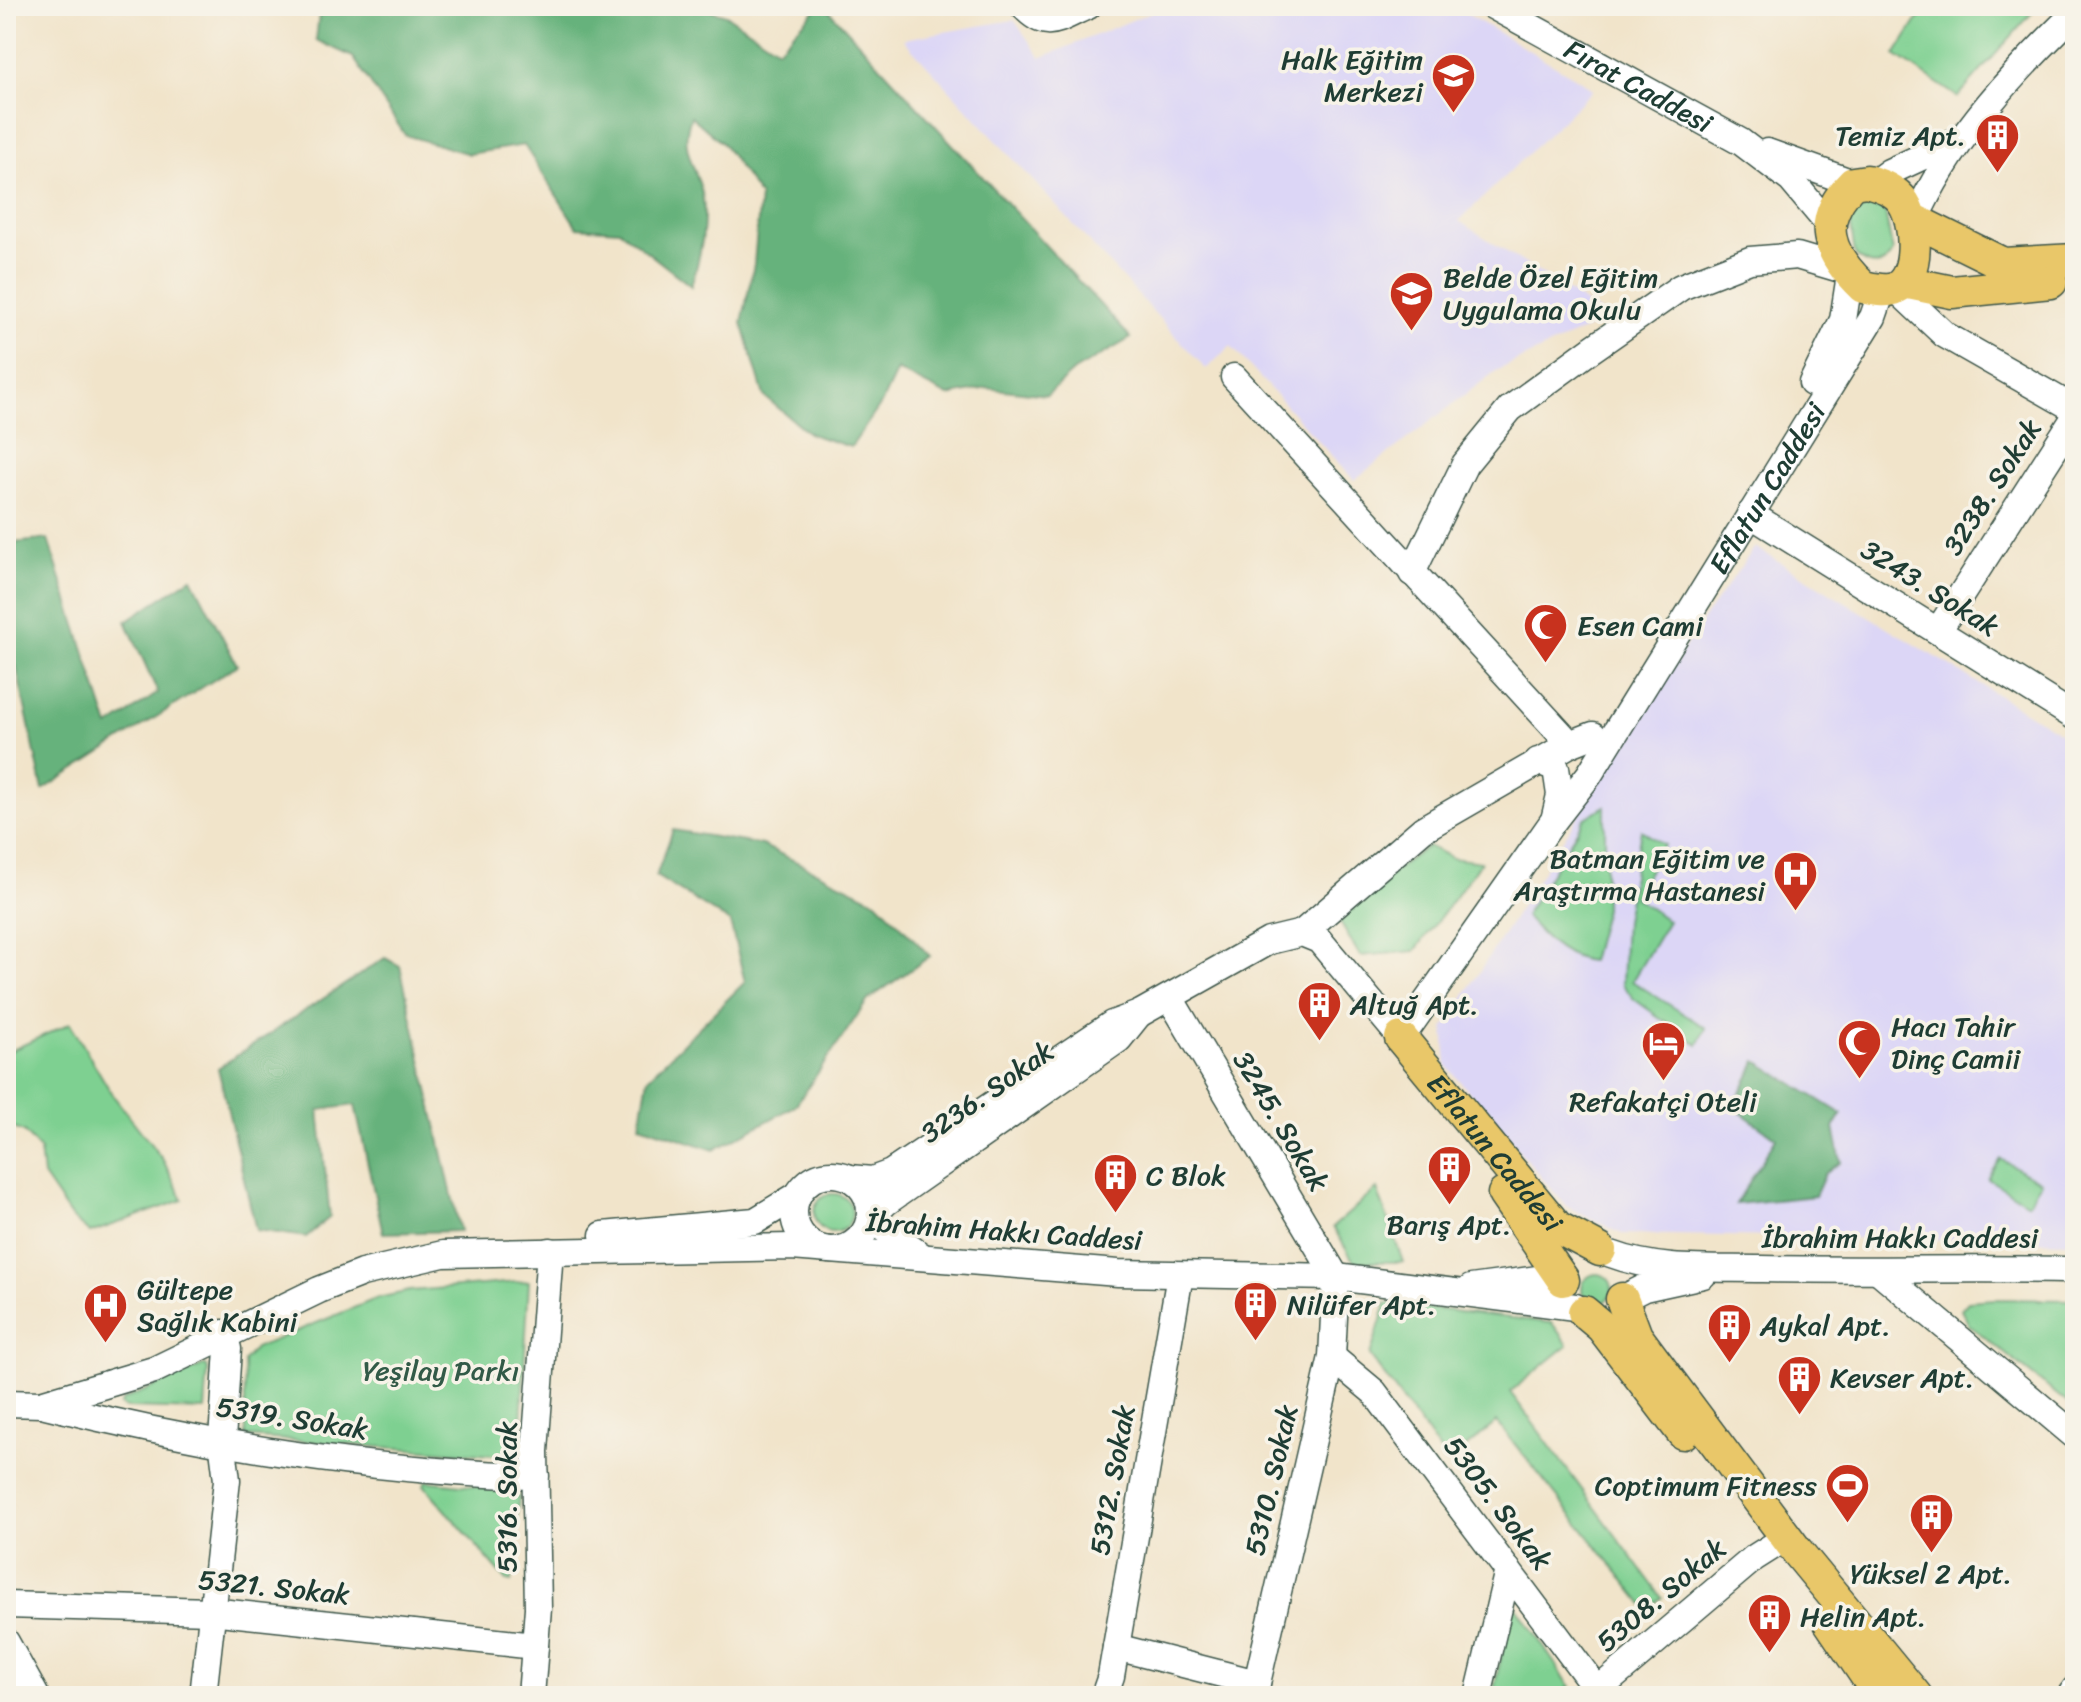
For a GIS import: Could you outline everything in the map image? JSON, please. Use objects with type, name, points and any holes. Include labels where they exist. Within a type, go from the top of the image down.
[{"type":"main road","points":[[1894,287],[1910,266],[1911,217],[1903,200],[1884,185],[1863,183],[1831,209],[1828,224],[1833,250],[1847,272],[1863,287],[1952,292],[2075,280]]},
{"type":"main road","points":[[1911,217],[2003,264],[2075,260]]},
{"type":"main road","name":"Eflatun Caddesi","points":[[1401,1038],[1557,1227],[1606,1252]]},
{"type":"main road","name":"Eflatun Caddesi","points":[[1401,1038],[1423,1086],[1526,1223],[1574,1300],[1602,1327],[1619,1353],[1773,1546],[1880,1696]]},
{"type":"main road","points":[[1622,1299],[1605,1312],[1574,1300],[1565,1270],[1579,1254],[1606,1252],[1625,1269],[1627,1279],[1622,1299],[1636,1336],[1796,1550],[1916,1696]]},
{"type":"street","points":[[1023,6],[1037,21],[1047,23],[1088,6]]},
{"type":"street","name":"Fırat Caddesi","points":[[1493,6],[1741,142]]},
{"type":"street","points":[[1911,217],[1921,207],[1963,137],[2035,52],[2075,13]]},
{"type":"street","points":[[1741,142],[1863,183],[1963,137]]},
{"type":"street","points":[[1741,142],[1791,180],[1828,224]]},
{"type":"street","points":[[1412,573],[1465,464],[1510,409],[1681,287],[1750,260],[1797,256],[1847,272]]},
{"type":"street","name":"Eflatun Caddesi","points":[[1581,739],[1742,502],[1818,373],[1843,320],[1847,272]]},
{"type":"street","points":[[1894,287],[1945,335],[2075,409]]},
{"type":"street","name":"Eflatun Caddesi","points":[[1401,1038],[1589,775],[1894,287]]},
{"type":"street","points":[[1234,377],[1412,573],[1581,739],[1587,749],[1589,775]]},
{"type":"street","name":"3238. Sokak","points":[[1938,631],[2075,417]]},
{"type":"street","name":"3243. Sokak","points":[[1750,514],[2075,717]]},
{"type":"street","points":[[1401,1038],[1319,940],[1302,933],[1423,829],[1581,739]]},
{"type":"street","points":[[1538,761],[1556,768],[1560,780],[1554,820]]},
{"type":"street","name":"3236. Sokak","points":[[849,1178],[872,1180],[891,1173],[1112,1024],[1170,998],[1269,941],[1302,933]]},
{"type":"street","name":"3245. Sokak","points":[[1170,998],[1336,1277]]},
{"type":"street","name":"3236. Sokak","points":[[870,1219],[885,1203],[1119,1039],[1139,1014]]},
{"type":"street","points":[[824,1175],[849,1178],[866,1195],[870,1219],[858,1240],[835,1250],[813,1245],[798,1229],[794,1206],[798,1195],[805,1186],[824,1175]]},
{"type":"street","name":"İbrahim Hakkı Caddesi","points":[[550,1251],[590,1236],[755,1221],[798,1195]]},
{"type":"street","points":[[870,1219],[926,1259]]},
{"type":"street","name":"İbrahim Hakkı Caddesi","points":[[6,1403],[41,1404],[154,1370],[223,1333],[319,1290],[391,1266],[443,1254],[835,1250],[1180,1275],[1336,1277],[1452,1291],[1538,1279],[1574,1300]]},
{"type":"street","name":"5316. Sokak","points":[[531,1696],[535,1646],[536,1476],[550,1251]]},
{"type":"street","name":"İbrahim Hakkı Caddesi","points":[[1606,1252],[1634,1262],[1676,1268],[1880,1272],[2075,1270]]},
{"type":"street","points":[[1622,1299],[1644,1288],[1672,1285],[1725,1268]]},
{"type":"street","points":[[1880,1272],[2075,1436]]},
{"type":"street","name":"5312. Sokak","points":[[1104,1696],[1116,1647],[1180,1275]]},
{"type":"street","name":"5310. Sokak","points":[[1255,1690],[1332,1357],[1336,1277]]},
{"type":"street","points":[[203,1696],[210,1611],[227,1480],[222,1440],[228,1349],[223,1333]]},
{"type":"street","name":"5305. Sokak","points":[[1332,1357],[1374,1392],[1597,1694]]},
{"type":"street","name":"5319. Sokak","points":[[41,1404],[92,1417],[264,1450],[485,1474],[536,1476]]},
{"type":"street","name":"5308. Sokak","points":[[1597,1694],[1754,1558],[1773,1546]]},
{"type":"street","points":[[1478,1696],[1508,1570]]},
{"type":"street","name":"5321. Sokak","points":[[6,1605],[210,1611],[535,1646]]},
{"type":"street","points":[[6,1642],[35,1695]]},
{"type":"street","points":[[1116,1647],[1255,1690]]},
{"type":"street","points":[[6,1672],[35,1695]]},
{"type":"street","points":[[2070,1696],[2075,1689]]},
{"type":"shaded area","points":[[1166,6],[1453,6],[1583,82],[1593,90],[1459,221],[1609,318],[1496,371],[1354,480],[1231,346],[1206,369],[903,39],[1014,20],[1041,58]]},
{"type":"shaded area","name":"Batman Eğitim ve Araştırma Hastanesi","points":[[1755,547],[2075,742],[2075,1242],[1622,1234],[1566,1206],[1447,1066],[1444,1028],[1697,628]]},
{"type":"green space","points":[[320,6],[696,6],[726,15],[778,49],[819,6],[825,6],[1131,338],[1074,371],[1047,395],[987,388],[948,396],[897,370],[881,404],[851,447],[810,434],[764,396],[742,323],[754,264],[760,197],[723,144],[691,116],[687,147],[702,193],[704,228],[691,286],[619,230],[577,227],[524,145],[469,154],[405,135],[353,57],[316,40]]},
{"type":"green space","points":[[1922,6],[2038,6],[1958,97],[1895,55],[1925,8]]},
{"type":"green space","points":[[1864,195],[1883,202],[1893,252],[1885,262],[1876,265],[1855,255],[1850,219],[1852,202]]},
{"type":"green space","points":[[48,539],[109,727],[158,693],[126,621],[192,578],[237,665],[43,790],[6,619],[6,544]]},
{"type":"green space","points":[[1605,806],[1605,909],[1591,961],[1563,951],[1525,916],[1584,819]]},
{"type":"green space","points":[[673,830],[762,845],[877,901],[930,956],[868,1000],[795,1106],[714,1150],[640,1125],[648,1078],[745,982],[730,922],[656,876]]},
{"type":"green space","points":[[1641,830],[1664,845],[1634,897],[1668,921],[1632,981],[1706,1028],[1698,1045],[1634,999],[1622,984],[1625,921]]},
{"type":"green space","points":[[1428,846],[1452,858],[1481,862],[1415,951],[1360,956],[1335,914]]},
{"type":"green space","points":[[385,958],[400,966],[460,1231],[383,1233],[355,1105],[319,1110],[330,1217],[306,1237],[256,1230],[218,1068]]},
{"type":"green space","points":[[70,1023],[112,1094],[163,1160],[183,1200],[90,1233],[72,1218],[43,1176],[40,1150],[24,1132],[6,1125],[6,1053]]},
{"type":"green space","points":[[1757,1061],[1842,1114],[1834,1128],[1841,1162],[1825,1174],[1815,1196],[1736,1204],[1776,1138],[1733,1107]]},
{"type":"green space","points":[[2001,1159],[2041,1182],[2028,1203],[1988,1179]]},
{"type":"green space","points":[[1377,1189],[1403,1262],[1354,1262],[1333,1227]]},
{"type":"green space","points":[[833,1194],[847,1199],[852,1213],[847,1227],[833,1232],[819,1227],[814,1213],[819,1199]]},
{"type":"green space","points":[[1597,1274],[1608,1278],[1612,1289],[1608,1300],[1597,1304],[1586,1300],[1582,1289],[1586,1278]]},
{"type":"green space","name":"Yeşilay Parkı","points":[[529,1281],[519,1457],[246,1437],[244,1361],[255,1348],[378,1298],[410,1291]]},
{"type":"green space","points":[[2075,1300],[2075,1409],[1969,1325],[1961,1309],[1968,1301]]},
{"type":"green space","points":[[1386,1303],[1552,1323],[1568,1345],[1510,1392],[1662,1598],[1647,1609],[1497,1422],[1448,1462],[1370,1356]]},
{"type":"green space","points":[[205,1365],[208,1369],[205,1410],[126,1408],[120,1405],[123,1400]]},
{"type":"green space","points":[[426,1481],[515,1491],[519,1497],[512,1582],[507,1581],[424,1485]]},
{"type":"green space","points":[[1516,1606],[1570,1686],[1559,1696],[1492,1696],[1511,1615]]},
{"type":"place","name":"Halk Eğitim Merkezi","points":[[1454,114]]},
{"type":"place","name":"Temiz Apt.","points":[[1997,174]]},
{"type":"place","name":"Belde Özel Eğitim Uygulama Okulu","points":[[1412,332]]},
{"type":"place","name":"Esen Cami","points":[[1546,664]]},
{"type":"place","name":"Batman Eğitim ve Araştırma Hastanesi","points":[[1796,913]]},
{"type":"place","name":"Altuğ Apt.","points":[[1319,1043]]},
{"type":"place","name":"Hacı Tahir Dinç Camii","points":[[1860,1081]]},
{"type":"place","name":"Refakatçi Oteli","points":[[1663,1083]]},
{"type":"place","name":"Barış Apt.","points":[[1449,1206]]},
{"type":"place","name":"C Blok","points":[[1115,1214]]},
{"type":"place","name":"Nilüfer Apt.","points":[[1256,1343]]},
{"type":"place","name":"Gültepe Sağlık Kabini","points":[[106,1344]]},
{"type":"place","name":"Aykal Apt.","points":[[1729,1364]]},
{"type":"place","name":"Kevser Apt.","points":[[1799,1416]]},
{"type":"place","name":"Coptimum Fitness","points":[[1848,1524]]},
{"type":"place","name":"Yüksel 2 Apt.","points":[[1931,1555]]},
{"type":"place","name":"Helin Apt.","points":[[1769,1655]]}]
